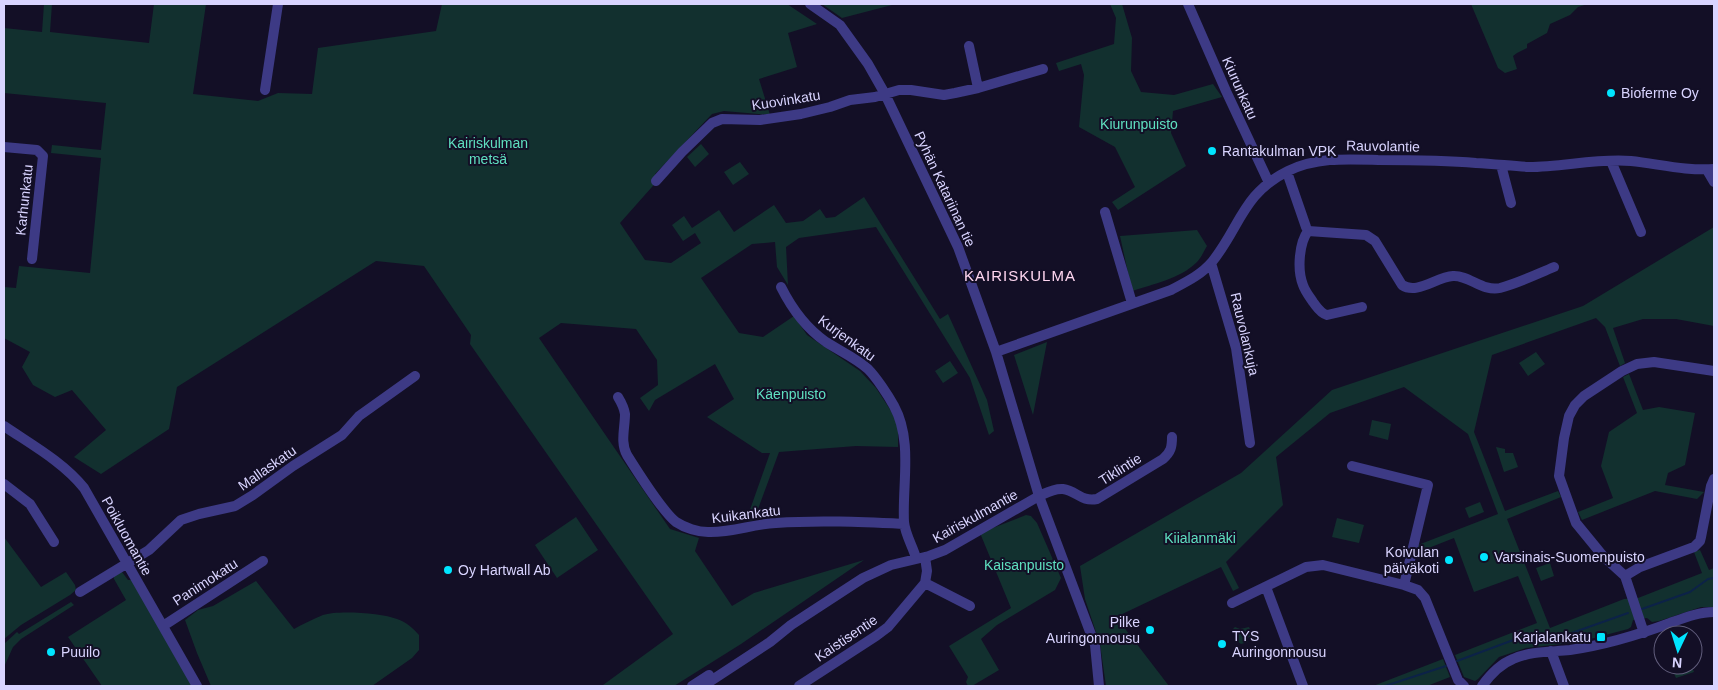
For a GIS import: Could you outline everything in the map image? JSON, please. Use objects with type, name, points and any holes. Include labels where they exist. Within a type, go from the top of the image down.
[{"type":"street","points":[[265,90],[278,4]]},
{"type":"street","name":"Pyhän Katariinan tie","points":[[810,4],[840,25],[868,64],[885,94],[958,246],[996,352],[1039,496],[1095,646],[1099,686]]},
{"type":"street","name":"Kiurunkatu","points":[[1188,4],[1269,183]]},
{"type":"street","points":[[969,46],[978,88]]},
{"type":"street","name":"Kuovinkatu","points":[[656,181],[712,123],[722,119],[760,120],[801,114],[850,100],[899,90],[944,95],[978,88],[1043,69]]},
{"type":"street","name":"Karhunkatu","points":[[4,147],[38,150],[43,156],[32,260]]},
{"type":"street","name":"Rauvolantie","points":[[996,352],[1171,290],[1188,282],[1211,263],[1253,197],[1269,183],[1287,172],[1310,163],[1337,159],[1550,166],[1631,161],[1677,168],[1710,169]]},
{"type":"street","points":[[1611,161],[1641,232]]},
{"type":"street","points":[[1501,165],[1511,203]]},
{"type":"street","points":[[1710,169],[1714,182]]},
{"type":"street","points":[[1287,172],[1308,231]]},
{"type":"street","points":[[1105,212],[1132,303]]},
{"type":"street","points":[[1308,231],[1366,235],[1375,241],[1402,284],[1410,288],[1454,276],[1490,288],[1500,288],[1554,267]]},
{"type":"street","points":[[1308,231],[1302,243],[1301,270],[1302,284],[1308,295],[1319,310],[1327,315],[1362,308]]},
{"type":"street","name":"Rauvolankuja","points":[[1211,263],[1216,274],[1236,348],[1250,443]]},
{"type":"street","name":"Kurjenkatu","points":[[781,287],[788,302],[805,324],[825,341],[861,363],[870,371],[893,404],[901,424],[905,449],[904,524],[921,558]]},
{"type":"street","points":[[1644,633],[1625,576],[1603,556],[1576,523],[1559,476],[1560,458],[1570,416],[1575,406],[1584,396],[1622,371],[1637,364],[1654,362],[1714,371]]},
{"type":"street","name":"Mallaskatu","points":[[80,592],[149,550],[181,520],[235,506],[253,496],[293,466],[342,434],[359,416],[415,376]]},
{"type":"street","name":"Kuikankatu","points":[[618,397],[625,414],[623,435],[626,453],[662,507],[676,522],[700,532],[721,532],[773,523],[820,521],[904,524]]},
{"type":"street","name":"Poikluomantie","points":[[4,426],[62,465],[74,476],[92,502],[197,686]]},
{"type":"street","name":"Tiklintie","points":[[1039,496],[1056,490],[1063,490],[1082,498],[1097,499],[1163,459],[1169,454],[1172,447],[1172,437]]},
{"type":"street","points":[[1352,466],[1428,484],[1404,585]]},
{"type":"street","points":[[1625,576],[1640,567],[1698,543],[1714,479]]},
{"type":"street","points":[[4,484],[30,504],[54,542]]},
{"type":"street","name":"Kairiskulmantie","points":[[704,686],[770,642],[791,625],[869,575],[891,565],[945,550],[1039,496]]},
{"type":"street","points":[[921,558],[928,571],[925,583],[970,606]]},
{"type":"street","name":"Panimokatu","points":[[163,626],[262,561]]},
{"type":"street","points":[[1232,603],[1306,567],[1314,565],[1324,565],[1418,590],[1425,598],[1458,680],[1464,686]]},
{"type":"street","name":"Kaistisentie","points":[[799,686],[880,633],[892,623],[925,583]]},
{"type":"street","points":[[1266,588],[1303,686]]},
{"type":"street","points":[[1482,686],[1497,669],[1508,661],[1527,654],[1584,647],[1644,633],[1690,616],[1714,612]]},
{"type":"street","name":"Kairiskulmantie","points":[[692,686],[766,637],[791,625]]},
{"type":"street","points":[[1551,651],[1564,686]]},
{"type":"green space","name":"Kairiskulman metsä","points":[[44,4],[52,4],[50,32],[149,43],[154,4],[206,4],[193,94],[258,101],[278,93],[312,94],[318,48],[436,31],[442,4],[787,4],[817,24],[788,33],[797,67],[759,79],[770,115],[724,111],[712,114],[655,174],[659,179],[620,223],[645,260],[671,263],[701,243],[695,233],[683,241],[672,225],[684,216],[692,228],[719,210],[734,232],[774,205],[786,223],[803,221],[820,209],[826,218],[835,217],[864,197],[940,319],[948,314],[987,400],[994,431],[989,435],[970,378],[876,227],[799,238],[786,247],[788,285],[777,267],[775,242],[752,244],[701,278],[739,333],[763,337],[794,316],[807,335],[860,371],[876,388],[896,420],[898,447],[856,446],[779,452],[754,520],[746,521],[770,453],[762,453],[707,417],[734,399],[715,364],[655,400],[649,411],[640,398],[658,385],[657,360],[636,329],[561,323],[539,338],[670,529],[699,538],[695,551],[732,606],[754,593],[864,560],[741,644],[674,686],[603,685],[673,634],[470,344],[471,335],[424,266],[376,261],[177,387],[169,429],[101,474],[74,457],[106,430],[72,390],[55,397],[33,385],[22,367],[30,352],[4,338],[4,287],[16,288],[19,266],[90,273],[101,158],[51,153],[52,145],[101,150],[106,103],[4,93],[4,28],[42,32]]},
{"type":"green space","points":[[822,4],[933,4],[892,5],[842,18]]},
{"type":"green space","name":"Kiurunpuisto","points":[[1110,4],[1122,4],[1132,38],[1131,71],[1141,92],[1174,95],[1213,84],[1222,97],[1173,111],[1171,133],[1186,166],[1118,210],[1112,202],[1135,187],[1115,147],[1079,127],[1084,75],[1081,64],[1059,71],[1056,63],[1114,44],[1116,18]]},
{"type":"green space","points":[[1471,4],[1588,4],[1578,7],[1570,15],[1550,24],[1547,33],[1527,44],[1527,48],[1513,56],[1517,69],[1505,73],[1498,68]]},
{"type":"green space","points":[[701,144],[709,154],[695,167],[687,157]]},
{"type":"green space","points":[[740,162],[749,174],[733,185],[724,172]]},
{"type":"green space","name":"Kiialanmäki","points":[[1714,227],[1714,326],[1676,319],[1643,319],[1613,328],[1625,363],[1620,366],[1605,327],[1596,318],[1492,355],[1474,432],[1505,511],[1558,491],[1561,497],[1507,519],[1550,628],[1624,599],[1638,598],[1702,573],[1694,552],[1700,550],[1709,570],[1714,568],[1714,607],[1701,607],[1659,621],[1652,622],[1647,618],[1633,620],[1631,627],[1628,629],[1579,642],[1526,648],[1499,657],[1475,681],[1464,677],[1455,655],[1537,623],[1518,576],[1474,592],[1454,538],[1416,553],[1418,545],[1498,514],[1468,434],[1404,387],[1330,413],[1276,457],[1283,505],[1226,562],[1239,588],[1233,591],[1221,567],[1116,617],[1169,686],[1106,686],[1100,644],[1085,599],[1080,566],[1241,473],[1332,390],[1583,306]]},
{"type":"green space","points":[[1197,230],[1207,246],[1197,262],[1183,273],[1132,291],[1120,236]]},
{"type":"green space","points":[[1047,342],[1033,415],[1014,355]]},
{"type":"green space","points":[[1536,352],[1545,364],[1528,376],[1519,363]]},
{"type":"green space","points":[[950,361],[958,373],[943,383],[935,371]]},
{"type":"green space","points":[[1629,374],[1643,410],[1659,407],[1695,413],[1685,465],[1668,473],[1665,485],[1704,492],[1697,499],[1655,491],[1582,520],[1578,512],[1613,498],[1601,466],[1609,432],[1637,413],[1623,377]]},
{"type":"green space","points":[[1372,420],[1391,424],[1388,440],[1369,435]]},
{"type":"green space","points":[[1496,447],[1505,449],[1505,453],[1513,453],[1518,467],[1504,472]]},
{"type":"green space","points":[[1480,502],[1484,512],[1469,518],[1465,508]]},
{"type":"green space","name":"Kaisanpuisto","points":[[1026,515],[1031,516],[1037,523],[1061,578],[1055,590],[997,625],[981,639],[999,670],[972,686],[968,686],[966,682],[968,677],[949,646],[1011,608],[980,533]]},
{"type":"green space","points":[[576,517],[598,550],[557,578],[535,545]]},
{"type":"green space","points":[[1337,518],[1364,525],[1359,543],[1332,537]]},
{"type":"green space","points":[[4,537],[41,587],[66,572],[75,585],[76,590],[21,625],[4,639]]},
{"type":"green space","points":[[1550,563],[1554,576],[1541,581],[1536,568]]},
{"type":"green space","points":[[122,572],[128,580],[134,580],[194,686],[102,686],[68,637],[126,600],[114,579],[114,575]]},
{"type":"green space","points":[[256,581],[294,629],[330,613],[349,612],[381,615],[400,620],[414,630],[419,635],[419,650],[412,658],[372,686],[211,686],[185,620],[198,610],[213,606]]},
{"type":"green space","points":[[71,602],[74,605],[21,639],[13,647],[4,667],[5,643],[17,632],[19,634]]},
{"type":"green space","points":[[1235,627],[1240,629],[1249,627],[1252,634],[1256,634],[1257,639],[1251,641],[1248,637],[1246,638],[1248,642],[1241,644],[1234,639],[1236,634],[1233,629]]},
{"type":"green space","points":[[1443,659],[1450,677],[1427,686],[1373,686]]},
{"type":"waterway","points":[[1642,609],[1690,592],[1708,579],[1714,578]]},
{"type":"waterway","points":[[1457,661],[1516,639],[1552,640],[1628,613]]},
{"type":"waterway","points":[[1385,686],[1446,666]]},
{"type":"place","name":"Bioferme Oy","points":[[1611,93]]},
{"type":"place","name":"Rantakulman VPK","points":[[1212,151]]},
{"type":"place","name":"Varsinais-Suomenpuisto","points":[[1484,557]]},
{"type":"place","name":"Koivulan päiväkoti","points":[[1449,560]]},
{"type":"place","name":"Oy Hartwall Ab","points":[[448,570]]},
{"type":"place","name":"Pilke Auringonnousu","points":[[1150,630]]},
{"type":"place","name":"Karjalankatu","points":[[1601,637]]},
{"type":"place","name":"TYS Auringonnousu","points":[[1222,644]]},
{"type":"place","name":"Puuilo","points":[[51,652]]},
{"type":"district","name":"KAIRISKULMA","points":[[1020,276]]},
{"type":"park label","name":"Käenpuisto","points":[[791,394]]}]
